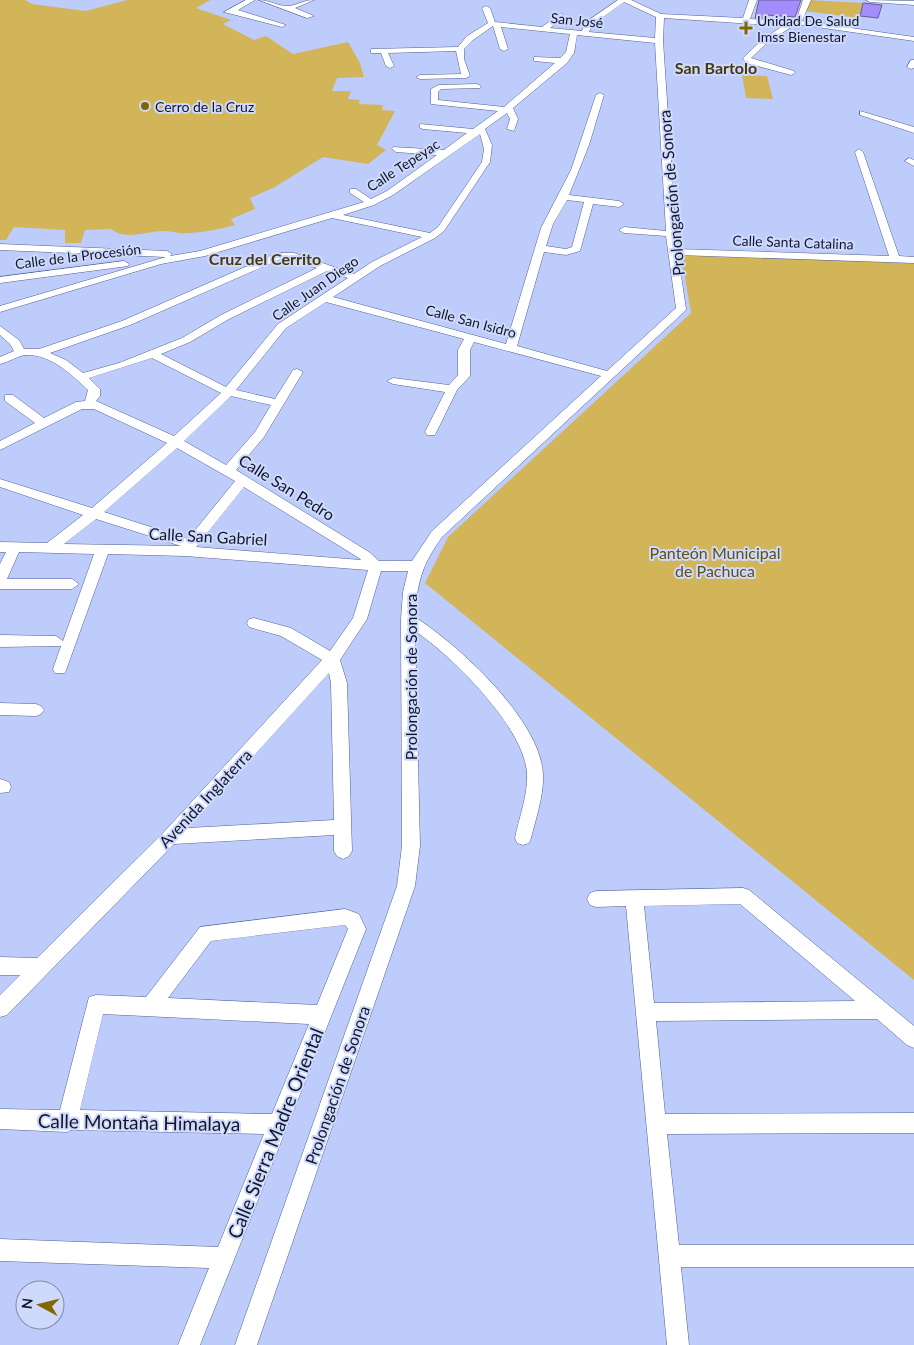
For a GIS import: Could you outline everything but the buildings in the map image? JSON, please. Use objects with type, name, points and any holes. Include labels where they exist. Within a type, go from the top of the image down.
[{"type":"street","points":[[225,14],[251,0]]},
{"type":"street","points":[[263,0],[310,16]]},
{"type":"street","points":[[289,8],[310,0]]},
{"type":"street","points":[[581,33],[590,24],[624,0],[660,16],[791,23],[914,39]]},
{"type":"street","points":[[641,7],[649,0]]},
{"type":"street","points":[[745,22],[753,0]]},
{"type":"street","points":[[791,73],[747,58],[760,43],[800,19],[807,0]]},
{"type":"street","points":[[870,0],[914,3]]},
{"type":"street","points":[[486,8],[504,49]]},
{"type":"street","points":[[232,10],[282,25]]},
{"type":"street","points":[[258,28],[300,12]]},
{"type":"street","points":[[544,29],[561,15]]},
{"type":"street","name":"Prolongación de Sonora","points":[[246,1345],[406,886],[411,846],[408,619],[410,584],[414,566],[437,534],[682,309],[672,252],[660,16]]},
{"type":"street","points":[[420,78],[466,76],[460,59],[460,50],[470,38],[494,24]]},
{"type":"street","name":"San José","points":[[494,24],[660,41]]},
{"type":"street","name":"Calle Tepeyac","points":[[0,309],[160,261],[201,254],[371,203],[390,193],[507,110],[564,61],[581,33]]},
{"type":"street","points":[[370,42],[383,50],[390,66]]},
{"type":"street","points":[[374,51],[432,54],[460,50]]},
{"type":"street","points":[[537,59],[564,61]]},
{"type":"street","points":[[433,67],[435,77]]},
{"type":"street","points":[[475,96],[480,76]]},
{"type":"street","points":[[475,96],[435,104],[434,91],[439,86],[475,96],[507,110],[514,119],[511,129]]},
{"type":"street","points":[[503,344],[552,213],[564,197],[586,145],[600,95]]},
{"type":"street","points":[[451,112],[507,110],[524,107]]},
{"type":"street","points":[[863,113],[914,130]]},
{"type":"street","points":[[423,126],[479,131]]},
{"type":"street","name":"Calle Juan Diego","points":[[50,548],[94,513],[176,442],[228,392],[282,326],[376,264],[432,236],[441,229],[489,155],[485,135],[479,131]]},
{"type":"street","points":[[396,148],[447,153]]},
{"type":"street","points":[[859,152],[894,260]]},
{"type":"street","points":[[352,192],[371,203]]},
{"type":"street","points":[[564,197],[619,204]]},
{"type":"street","points":[[540,248],[574,251],[589,201]]},
{"type":"street","points":[[334,215],[432,236]]},
{"type":"street","points":[[624,230],[672,234]]},
{"type":"street","name":"Calle Tepeyac","points":[[0,248],[71,252],[201,254]]},
{"type":"street","name":"Calle Santa Catalina","points":[[672,252],[914,260]]},
{"type":"street","points":[[0,361],[20,351],[43,352],[126,323],[276,256],[290,256],[357,278]]},
{"type":"street","name":"Calle de la Procesión","points":[[0,280],[160,261]]},
{"type":"street","points":[[81,378],[123,365],[186,340],[225,317],[325,268]]},
{"type":"street","name":"Calle San Isidro","points":[[324,298],[503,344],[610,375]]},
{"type":"street","points":[[0,329],[15,342],[20,351]]},
{"type":"street","points":[[431,432],[452,390],[464,376],[464,350],[471,336]]},
{"type":"street","points":[[0,446],[80,405],[89,404],[94,396],[94,389],[43,352]]},
{"type":"street","points":[[151,353],[228,392],[278,403]]},
{"type":"street","points":[[228,472],[260,434],[296,372]]},
{"type":"street","points":[[394,382],[452,390]]},
{"type":"street","points":[[9,398],[44,424]]},
{"type":"street","name":"Calle San Pedro","points":[[89,404],[96,405],[176,442],[243,480],[364,555],[376,566]]},
{"type":"street","points":[[0,483],[94,513],[187,547],[243,480]]},
{"type":"street","name":"Calle San Gabriel","points":[[0,547],[103,549],[187,547],[376,566],[414,566]]},
{"type":"street","points":[[0,579],[14,547]]},
{"type":"street","points":[[60,669],[103,549]]},
{"type":"street","name":"Avenida Inglaterra","points":[[0,1008],[170,837],[332,658],[360,619],[376,566]]},
{"type":"street","points":[[0,584],[72,584]]},
{"type":"street","points":[[408,619],[424,628],[488,688],[526,742],[535,773],[523,838]]},
{"type":"street","points":[[254,623],[286,632],[332,658],[339,683],[343,851]]},
{"type":"street","points":[[0,642],[56,642]]},
{"type":"street","points":[[0,709],[36,710]]},
{"type":"street","points":[[170,837],[342,826]]},
{"type":"street","points":[[596,899],[743,896],[914,1038]]},
{"type":"street","points":[[634,898],[678,1345]]},
{"type":"street","name":"Calle Sierra Madre Oriental","points":[[151,1006],[206,933],[344,917],[353,920],[357,929],[189,1345]]},
{"type":"street","points":[[0,966],[41,967]]},
{"type":"street","points":[[67,1122],[96,1004],[322,1016]]},
{"type":"street","points":[[645,1012],[880,1010]]},
{"type":"street","name":"Calle Montaña Himalaya","points":[[0,1119],[67,1122],[278,1124]]},
{"type":"street","points":[[656,1124],[914,1123]]},
{"type":"street","points":[[0,1250],[224,1258]]},
{"type":"street","points":[[669,1256],[914,1256]]},
{"type":"green space","points":[[0,0],[25,0],[32,4],[86,11],[127,0],[210,0],[196,8],[231,20],[223,24],[254,40],[266,36],[293,54],[348,42],[360,63],[364,77],[337,78],[332,91],[351,91],[348,99],[360,100],[359,104],[383,105],[382,110],[395,111],[377,145],[386,150],[368,164],[323,157],[275,187],[250,198],[255,209],[231,219],[235,225],[223,228],[192,233],[163,231],[130,235],[117,233],[111,229],[85,230],[81,243],[65,243],[65,230],[14,227],[6,240],[0,240]]},
{"type":"green space","points":[[808,0],[863,3],[859,18],[805,11]]},
{"type":"green space","points":[[742,75],[767,76],[773,99],[746,98]]},
{"type":"green space","name":"Panteón Municipal de Pachuca","points":[[681,254],[914,263],[914,980],[425,583],[448,537],[691,313]]},
{"type":"place","name":"Unidad De Salud Imss Bienestar","points":[[746,28]]},
{"type":"place","name":"Cerro de la Cruz","points":[[145,106]]},
{"type":"district","name":"San Bartolo","points":[[716,67]]},
{"type":"district","name":"Cruz del Cerrito","points":[[265,258]]}]
